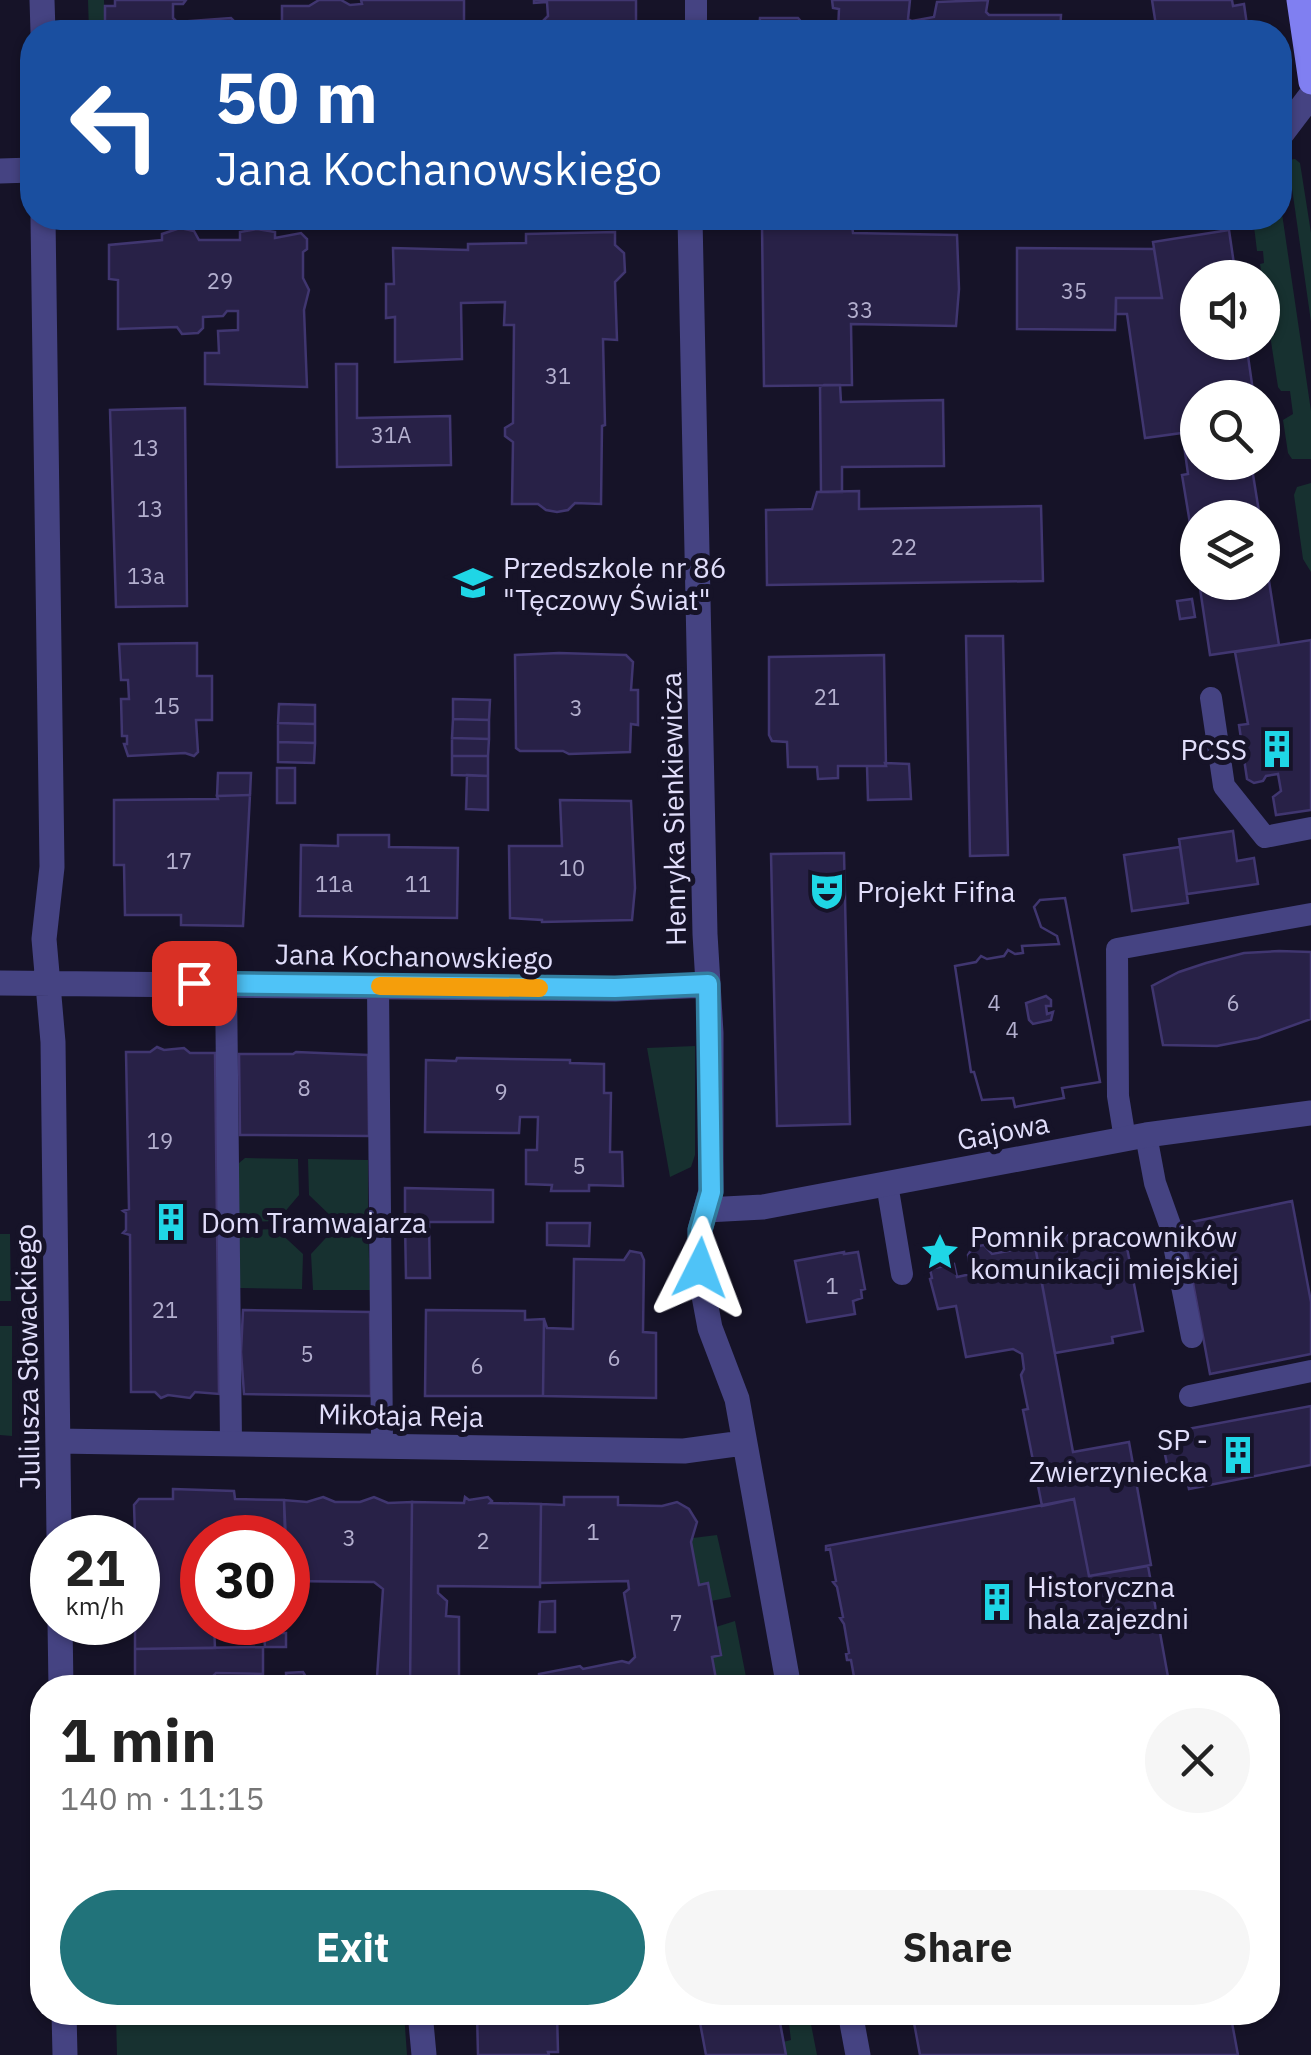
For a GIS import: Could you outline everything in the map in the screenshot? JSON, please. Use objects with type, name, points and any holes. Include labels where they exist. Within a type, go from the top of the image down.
[{"type":"street","points":[[1299,0],[1311,82]]},
{"type":"street","points":[[1292,120],[1311,95]]},
{"type":"street","name":"Juliusza Słowackiego","points":[[43,230],[52,867],[44,930],[52,1030],[59,1515]]},
{"type":"street","name":"Henryka Sienkiewicza","points":[[690,230],[711,1192],[700,1230],[701,1280],[710,1328],[736,1399],[787,1675]]},
{"type":"street","name":"Jana Kochanowskiego","points":[[0,983],[615,988],[708,984]]},
{"type":"street","name":"Gajowa","points":[[706,1210],[763,1206],[1136,1137],[1311,1113]]},
{"type":"street","name":"Mikołaja Reja","points":[[58,1441],[684,1451],[743,1443]]},
{"type":"street","points":[[60,1645],[61,1675]]},
{"type":"street","points":[[64,2025],[65,2055]]},
{"type":"street","points":[[421,2025],[424,2055]]},
{"type":"street","points":[[852,2025],[858,2055]]},
{"type":"lane","points":[[1211,698],[1224,786],[1264,837],[1311,828]]},
{"type":"lane","points":[[1192,1337],[1170,1226],[1118,1096],[1117,949],[1311,914]]},
{"type":"lane","points":[[226,984],[231,1442]]},
{"type":"lane","points":[[378,986],[382,1444]]},
{"type":"lane","points":[[887,1184],[902,1274]]},
{"type":"lane","points":[[1190,1396],[1311,1371]]},
{"type":"green space","points":[[88,0],[104,0],[105,20],[89,20]]},
{"type":"green space","points":[[1292,159],[1300,163],[1311,233],[1311,322],[1292,188]]},
{"type":"green space","points":[[1254,230],[1284,230],[1311,411],[1311,459],[1292,459],[1288,453],[1283,420],[1293,414],[1290,391],[1280,390],[1274,360],[1280,360],[1280,260],[1264,260],[1263,251],[1257,251]]},
{"type":"green space","points":[[1311,483],[1311,572],[1303,559],[1294,495],[1297,487]]},
{"type":"green space","points":[[695,1046],[695,1155],[691,1167],[670,1177],[647,1048]]},
{"type":"green space","points":[[245,1158],[298,1159],[299,1195],[277,1221],[242,1222],[239,1218],[239,1163]]},
{"type":"green space","points":[[308,1159],[368,1160],[368,1219],[335,1220],[309,1195]]},
{"type":"green space","points":[[368,1227],[370,1290],[313,1290],[311,1254],[335,1228]]},
{"type":"green space","points":[[276,1229],[303,1254],[302,1289],[240,1288],[239,1233]]},
{"type":"green space","points":[[0,1234],[10,1234],[11,1301],[0,1301]]},
{"type":"green space","points":[[0,1326],[12,1326],[12,1436],[0,1435]]},
{"type":"green space","points":[[717,1535],[731,1597],[711,1601],[708,1584],[699,1585],[691,1542],[693,1538]]},
{"type":"green space","points":[[735,1621],[746,1675],[716,1675],[712,1657],[721,1655],[716,1627]]},
{"type":"green space","points":[[116,2025],[405,2025],[407,2055],[117,2055]]},
{"type":"green space","points":[[789,2025],[811,2025],[817,2055],[786,2055],[783,2042],[791,2040]]},
{"type":"building","points":[[115,0],[186,0],[173,4],[175,20],[105,20],[105,6],[115,6]]},
{"type":"building","points":[[319,0],[341,0],[350,5],[362,4],[361,0],[464,0],[464,20],[282,20],[282,6],[309,6]]},
{"type":"building","points":[[534,0],[636,0],[636,20],[544,20],[548,16],[547,2]]},
{"type":"building","points":[[832,0],[910,0],[910,20],[838,20],[839,9],[833,8]]},
{"type":"building","points":[[988,0],[989,15],[1061,15],[1061,20],[918,20],[934,17],[937,2]]},
{"type":"building","points":[[1152,0],[1232,0],[1233,6],[1244,4],[1246,20],[1155,20]]},
{"type":"building","points":[[760,18],[800,20],[760,20]]},
{"type":"building","points":[[189,230],[199,240],[240,240],[240,232],[263,230],[275,232],[275,238],[301,233],[307,239],[303,278],[309,290],[304,310],[307,387],[205,384],[205,353],[219,353],[218,331],[238,330],[238,311],[203,317],[203,328],[198,333],[182,334],[177,327],[118,329],[118,280],[109,279],[109,245],[162,240],[162,234]]},
{"type":"building","points":[[762,230],[957,235],[956,326],[851,324],[852,385],[764,386]]},
{"type":"building","points":[[1229,230],[1233,260],[1180,260],[1180,360],[1249,360],[1251,380],[1180,380],[1180,433],[1145,438],[1127,314],[1116,314],[1116,298],[1162,298],[1153,242]]},
{"type":"building","points":[[615,232],[615,245],[624,253],[625,272],[615,282],[617,340],[603,339],[605,425],[601,504],[575,503],[568,510],[557,512],[538,504],[512,504],[513,442],[505,436],[505,428],[513,423],[514,325],[504,325],[505,302],[461,303],[462,359],[395,362],[395,317],[386,318],[386,284],[394,284],[393,248],[468,250],[468,244],[526,243],[526,234]]},
{"type":"building","points":[[1017,248],[1154,249],[1162,298],[1116,298],[1115,330],[1017,329]]},
{"type":"building","points":[[336,364],[357,364],[357,418],[450,416],[451,465],[337,467]]},
{"type":"building","points":[[840,385],[841,402],[943,400],[944,466],[842,467],[842,492],[821,492],[820,387]]},
{"type":"building","points":[[185,408],[187,606],[116,607],[110,410]]},
{"type":"building","points":[[1183,480],[1254,480],[1257,500],[1186,500]]},
{"type":"building","points":[[859,491],[859,509],[1041,506],[1043,581],[767,585],[766,510],[812,509],[817,492]]},
{"type":"building","points":[[1192,600],[1195,617],[1180,619],[1177,601]]},
{"type":"building","points":[[1202,600],[1272,600],[1279,645],[1210,655]]},
{"type":"building","points":[[966,636],[1003,636],[1008,855],[970,856]]},
{"type":"building","name":"PCSS","points":[[1311,640],[1311,810],[1276,815],[1273,797],[1281,791],[1278,774],[1254,783],[1247,779],[1239,725],[1248,724],[1235,652]]},
{"type":"building","points":[[197,643],[197,676],[212,676],[212,720],[196,720],[198,752],[194,756],[128,756],[124,744],[127,736],[122,736],[121,699],[129,699],[128,680],[121,680],[119,644]]},
{"type":"building","points":[[515,655],[626,655],[633,662],[631,690],[638,690],[638,725],[631,724],[630,752],[569,754],[516,748]]},
{"type":"building","points":[[884,655],[886,766],[838,766],[838,778],[818,779],[817,767],[788,767],[787,742],[772,741],[769,735],[769,657]]},
{"type":"building","points":[[453,699],[490,700],[489,720],[453,719]]},
{"type":"building","points":[[279,704],[315,705],[315,724],[278,723]]},
{"type":"building","points":[[453,719],[489,720],[489,739],[452,738]]},
{"type":"building","points":[[278,723],[315,724],[315,743],[278,742]]},
{"type":"building","points":[[452,738],[489,739],[488,756],[452,756]]},
{"type":"building","points":[[278,742],[315,743],[314,763],[278,762]]},
{"type":"building","points":[[452,756],[488,756],[488,776],[452,775]]},
{"type":"building","points":[[885,763],[909,764],[911,799],[868,800],[867,766],[886,766]]},
{"type":"building","points":[[277,768],[295,768],[295,803],[277,803]]},
{"type":"building","points":[[218,773],[251,773],[250,795],[217,796]]},
{"type":"building","points":[[467,775],[488,776],[488,810],[466,809]]},
{"type":"building","points":[[250,795],[243,926],[181,925],[181,915],[125,915],[124,865],[114,865],[114,800]]},
{"type":"building","points":[[560,800],[631,801],[635,888],[632,920],[542,922],[510,918],[509,846],[562,846]]},
{"type":"building","points":[[1233,831],[1237,861],[1254,858],[1258,884],[1187,894],[1179,839]]},
{"type":"building","points":[[338,835],[389,835],[389,847],[458,848],[457,918],[300,916],[301,845],[338,846]]},
{"type":"building","points":[[1180,847],[1188,903],[1132,911],[1124,855]]},
{"type":"building","points":[[844,853],[850,1124],[777,1126],[771,854]]},
{"type":"building","points":[[1065,898],[1100,1082],[1062,1088],[1064,1098],[1015,1107],[1013,1098],[982,1100],[971,1072],[955,966],[976,962],[981,956],[1004,956],[1008,950],[1023,953],[1022,946],[1059,944],[1057,936],[1041,927],[1034,907],[1040,900]],"holes":[[[1046,996],[1051,1006],[1046,1006],[1047,1014],[1053,1012],[1051,1020],[1033,1024],[1026,1003]]]},
{"type":"building","points":[[1065,898],[1100,1082],[1062,1088],[1064,1098],[1015,1107],[1013,1098],[982,1100],[971,1072],[955,966],[976,962],[981,956],[1004,956],[1008,950],[1023,953],[1022,946],[1059,944],[1057,936],[1041,927],[1034,907],[1040,900]]},
{"type":"building","points":[[1311,952],[1311,1019],[1258,1038],[1217,1046],[1163,1045],[1152,986],[1206,963],[1244,953]]},
{"type":"building","name":"Dom Tramwajarza","points":[[157,1047],[215,1053],[219,1394],[195,1392],[190,1398],[131,1392],[130,1235],[123,1233],[123,1211],[129,1209],[126,1052],[150,1052]]},
{"type":"building","points":[[239,1054],[368,1055],[369,1136],[240,1135]]},
{"type":"building","points":[[426,1060],[604,1064],[604,1093],[611,1093],[610,1152],[622,1152],[623,1186],[589,1185],[589,1191],[551,1191],[552,1185],[526,1184],[526,1150],[537,1150],[538,1117],[520,1117],[519,1133],[425,1132]]},
{"type":"building","points":[[405,1188],[493,1190],[493,1222],[405,1222]]},
{"type":"building","points":[[1292,1201],[1311,1302],[1311,1354],[1210,1374],[1182,1224]]},
{"type":"building","points":[[405,1222],[429,1222],[430,1278],[406,1278]]},
{"type":"building","points":[[547,1223],[590,1223],[589,1246],[547,1245]]},
{"type":"building","points":[[1072,1232],[1088,1232],[1092,1238],[1124,1232],[1143,1331],[1112,1337],[1113,1343],[1055,1353],[1035,1246],[1061,1241]]},
{"type":"building","points":[[984,1245],[992,1254],[1035,1246],[1073,1452],[1129,1442],[1151,1565],[1089,1576],[1074,1499],[1042,1506],[1023,1410],[1028,1409],[1021,1375],[1022,1354],[1013,1349],[966,1357],[956,1306],[938,1309],[930,1269],[954,1264],[957,1277],[971,1274],[968,1255],[973,1247]]},
{"type":"building","points":[[630,1251],[641,1253],[644,1260],[643,1332],[656,1333],[656,1398],[543,1396],[544,1319],[547,1328],[573,1329],[574,1259],[624,1260]]},
{"type":"building","points":[[858,1252],[865,1289],[861,1290],[862,1298],[853,1301],[855,1314],[807,1322],[795,1261]]},
{"type":"building","points":[[243,1310],[370,1312],[371,1396],[244,1394]]},
{"type":"building","points":[[426,1310],[525,1311],[525,1320],[544,1319],[543,1396],[425,1396]]},
{"type":"building","name":"SP - Zwierzyniecka","points":[[1311,1406],[1311,1465],[1189,1489],[1184,1466],[1168,1469],[1163,1445],[1179,1441],[1177,1431]]},
{"type":"building","points":[[173,1489],[234,1491],[235,1499],[284,1500],[284,1515],[180,1515],[180,1645],[215,1648],[135,1649],[135,1645],[160,1645],[160,1515],[134,1515],[134,1505],[139,1499],[173,1499]]},
{"type":"building","points":[[323,1497],[335,1502],[360,1502],[374,1497],[388,1503],[412,1502],[410,1675],[377,1675],[383,1589],[374,1582],[310,1581],[310,1515],[285,1515],[284,1500],[307,1502]]},
{"type":"building","points":[[465,1497],[488,1497],[490,1503],[541,1504],[540,1587],[438,1586],[438,1593],[447,1601],[446,1616],[459,1617],[459,1675],[410,1675],[412,1502],[464,1503]]},
{"type":"building","points":[[564,1497],[618,1497],[618,1505],[662,1506],[677,1502],[689,1509],[697,1522],[691,1542],[699,1585],[708,1583],[721,1655],[712,1657],[715,1675],[539,1675],[580,1666],[583,1669],[629,1663],[635,1657],[624,1593],[629,1589],[628,1581],[540,1583],[541,1504],[564,1505]]},
{"type":"building","name":"Historyczna hala zajezdni","points":[[1074,1499],[1089,1576],[1148,1566],[1168,1675],[854,1675],[851,1660],[847,1660],[849,1653],[840,1618],[843,1617],[833,1582],[836,1581],[830,1549],[826,1550],[826,1546]]},
{"type":"building","points":[[555,1601],[555,1632],[539,1632],[540,1602]]},
{"type":"building","points":[[263,1647],[263,1674],[135,1675],[135,1649]]},
{"type":"building","points":[[477,2025],[557,2025],[558,2052],[478,2055]]},
{"type":"building","points":[[700,2025],[780,2025],[786,2055],[706,2055]]},
{"type":"building","points":[[914,2025],[1232,2025],[1238,2055],[920,2055]]},
{"type":"slow traffic","points":[[380,986],[539,988]]},
{"type":"place","name":"Przedszkole nr 86 \"Tęczowy Świat\"","points":[[473,583]]},
{"type":"place","name":"PCSS","points":[[1277,749]]},
{"type":"place","name":"Projekt Fifna","points":[[827,891]]},
{"type":"place","name":"Dom Tramwajarza","points":[[171,1222]]},
{"type":"place","name":"Pomnik pracowników komunikacji miejskiej","points":[[940,1252]]},
{"type":"place","name":"SP - Zwierzyniecka","points":[[1238,1455]]},
{"type":"place","name":"Historyczna hala zajezdni","points":[[997,1602]]},
{"type":"route","points":[[194,983],[615,988],[708,984],[711,1192],[700,1230],[700,1268]]}]
